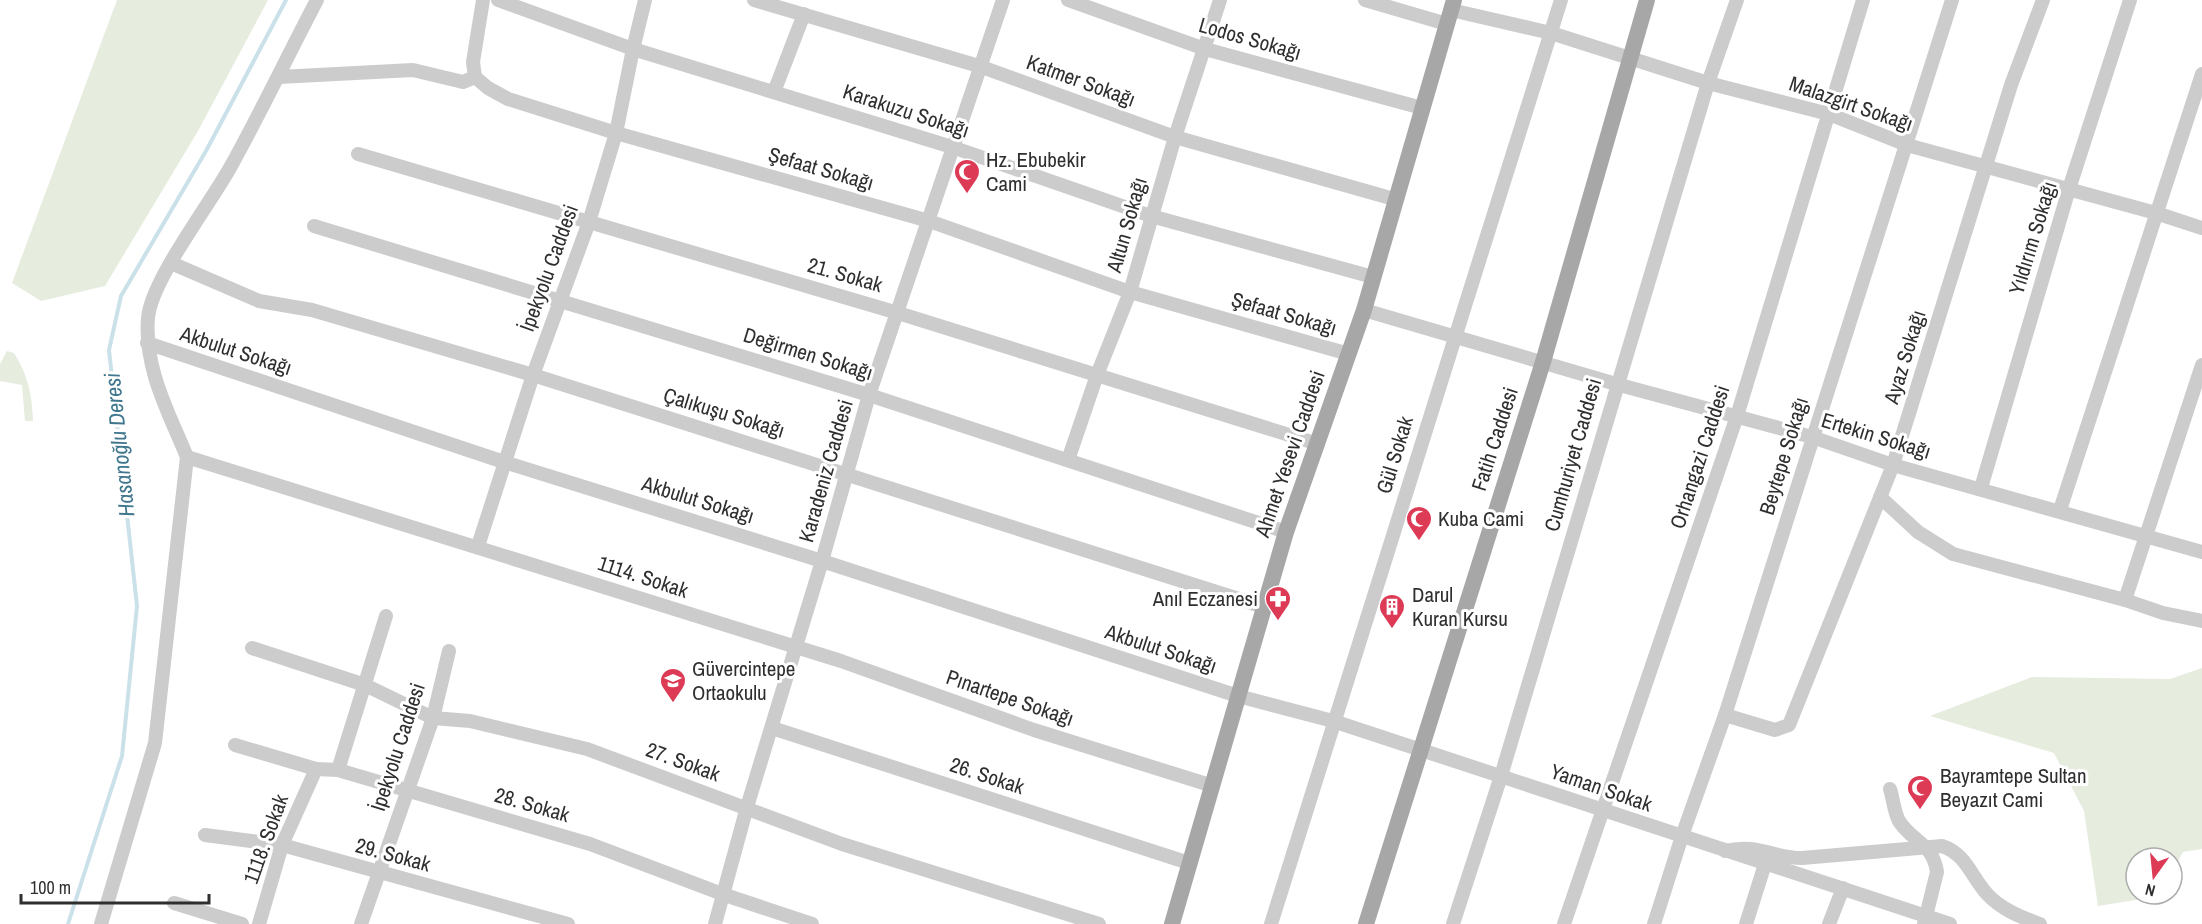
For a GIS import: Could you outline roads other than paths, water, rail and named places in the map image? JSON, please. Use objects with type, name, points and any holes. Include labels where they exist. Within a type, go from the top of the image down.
[{"type":"main road","name":"Fatih Caddesi","points":[[1365,924],[1543,362],[1647,0]]},
{"type":"main road","name":"Ahmet Yesevi Caddesi","points":[[1172,924],[1286,532],[1364,310],[1394,199],[1451,11]]},
{"type":"street","points":[[101,924],[155,743],[187,457],[150,366],[147,343],[148,314],[171,263],[230,169],[317,0]]},
{"type":"street","points":[[279,77],[413,70],[463,82],[475,77],[474,53],[483,0]]},
{"type":"street","name":"Karakuzu Sokağı","points":[[498,0],[633,49],[952,147],[1151,216],[1373,277]]},
{"type":"street","name":"İpekyolu Caddesi","points":[[478,546],[533,375],[559,300],[590,222],[616,133],[645,0]]},
{"type":"street","name":"Katmer Sokağı","points":[[754,0],[979,66],[1175,137],[1394,199]]},
{"type":"street","name":"Karadeniz Caddesi","points":[[715,924],[725,895],[747,807],[822,561],[845,473],[869,395],[1003,0]]},
{"type":"street","name":"Lodos Sokağı","points":[[1068,0],[1205,49],[1422,108]]},
{"type":"street","name":"Altun Sokağı","points":[[1068,460],[1097,375],[1130,292],[1175,137],[1220,0]]},
{"type":"street","name":"Malazgirt Sokağı","points":[[1365,0],[1451,11],[1551,33],[1708,83],[1829,114],[1907,145],[2156,213],[2202,228]]},
{"type":"street","name":"Gül Sokak","points":[[1271,924],[1561,0]]},
{"type":"street","name":"Cumhuriyet Caddesi","points":[[1453,924],[1501,776],[1616,384],[1708,83],[1737,0]]},
{"type":"street","name":"Orhangazi Caddesi","points":[[1564,924],[1737,416],[1863,0]]},
{"type":"street","name":"Beytepe Sokağı","points":[[1654,924],[1725,715],[1952,0]]},
{"type":"street","name":"Ayaz Sokağı","points":[[1725,715],[1774,730],[1789,725],[1893,465],[2011,85],[2043,0]]},
{"type":"street","name":"Yıldırım Sokağı","points":[[1981,488],[2069,189],[2130,0]]},
{"type":"street","points":[[774,92],[804,14]]},
{"type":"street","points":[[2060,510],[2202,74]]},
{"type":"street","name":"Şefaat Sokağı","points":[[475,77],[488,88],[508,99],[616,133],[929,221],[1130,292],[1348,354]]},
{"type":"street","name":"21. Sokak","points":[[358,154],[898,313],[1318,444]]},
{"type":"street","name":"Değirmen Sokağı","points":[[314,226],[869,395],[1286,532]]},
{"type":"street","name":"Çalıkuşu Sokağı","points":[[171,263],[258,301],[312,310],[533,375],[1264,607]]},
{"type":"street","name":"Ertekin Sokağı","points":[[1364,310],[1616,384],[1812,437],[1893,465],[2060,510],[2202,552]]},
{"type":"street","name":"Akbulut Sokağı","points":[[147,343],[504,462],[822,561],[1238,696]]},
{"type":"street","points":[[2125,600],[2202,365]]},
{"type":"street","name":"1114. Sokak","points":[[187,457],[478,546],[795,648]]},
{"type":"street","points":[[1880,498],[1918,532],[1953,554],[2125,600],[2163,613],[2202,621]]},
{"type":"street","points":[[338,770],[386,616]]},
{"type":"street","name":"27. Sokak","points":[[252,648],[365,685],[433,718],[470,722],[588,749],[842,844],[1099,924]]},
{"type":"street","name":"Pınartepe Sokağı","points":[[795,648],[841,661],[1034,730],[1213,786]]},
{"type":"street","name":"İpekyolu Caddesi","points":[[361,924],[405,791],[433,718],[449,651]]},
{"type":"street","name":"Yaman Sokak","points":[[1238,696],[1333,721],[1419,752],[1501,776],[1602,811],[1843,888],[1924,921],[1950,924]]},
{"type":"street","name":"26. Sokak","points":[[772,728],[1189,863]]},
{"type":"street","name":"28. Sokak","points":[[235,745],[316,769],[338,770],[590,844],[725,895],[812,924]]},
{"type":"street","name":"1118. Sokak","points":[[258,924],[282,845],[316,769]]},
{"type":"street","points":[[1890,789],[1898,820],[1933,854],[1937,872],[1924,921]]},
{"type":"street","name":"29. Sokak","points":[[205,835],[282,845],[378,874],[568,924]]},
{"type":"street","points":[[1725,851],[1743,847],[1787,858],[1802,858],[1942,846],[1954,851],[1993,900],[2011,912],[2040,924]]},
{"type":"street","points":[[1746,924],[1765,864]]},
{"type":"street","points":[[1829,924],[1843,888]]},
{"type":"street","points":[[174,903],[242,924]]},
{"type":"waterway","name":"Hasanoğlu Deresi","points":[[68,924],[122,756],[137,606],[109,350],[121,296],[206,151],[286,0]]},
{"type":"place","name":"Hz. Ebubekir Cami","points":[[967,195]]},
{"type":"place","name":"Kuba Cami","points":[[1419,542]]},
{"type":"place","name":"Anıl Eczanesi","points":[[1278,622]]},
{"type":"place","name":"Darul Kuran Kursu","points":[[1392,630]]},
{"type":"place","name":"Güvercintepe Ortaokulu","points":[[673,704]]},
{"type":"place","name":"Bayramtepe Sultan Beyazıt Cami","points":[[1920,811]]}]
